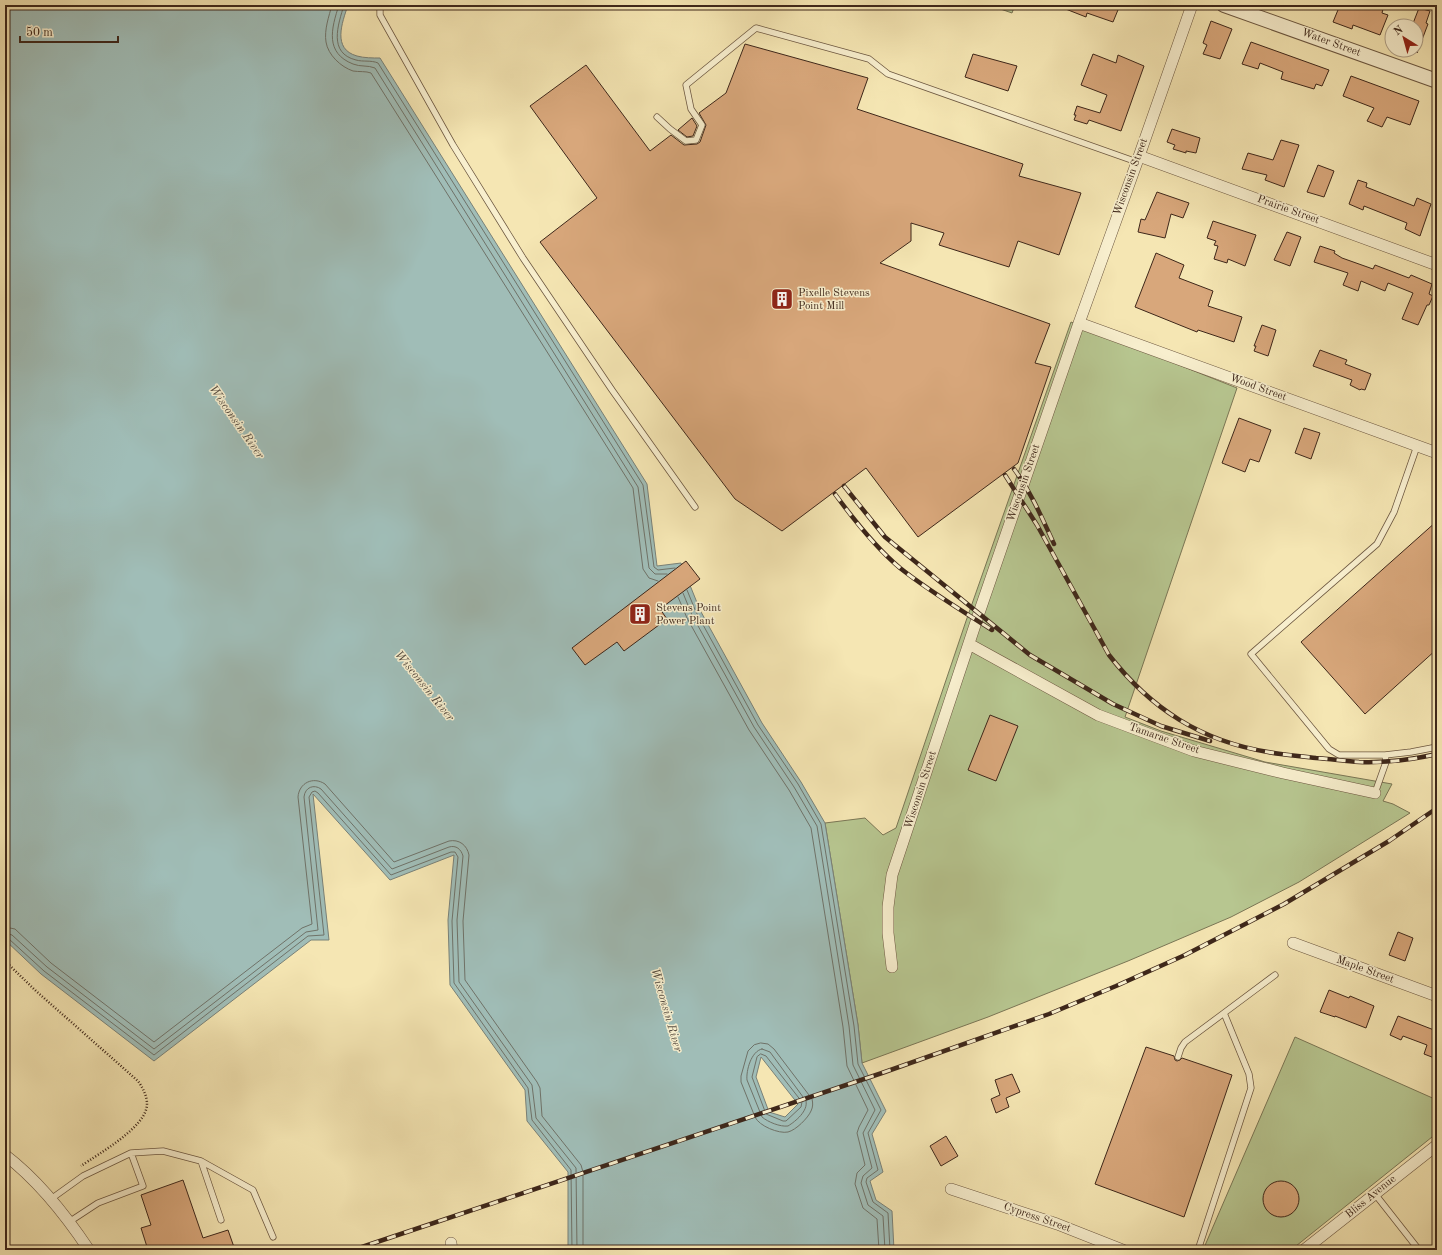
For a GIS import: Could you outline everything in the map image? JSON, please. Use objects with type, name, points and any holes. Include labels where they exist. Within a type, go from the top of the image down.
[{"type":"street","name":"Wisconsin Street","points":[[892,967],[888,933],[888,907],[892,874],[1079,322],[1192,5]]},
{"type":"street","name":"Water Street","points":[[1224,5],[1437,81]]},
{"type":"street","name":"Prairie Street","points":[[1138,159],[1437,265]]},
{"type":"street","name":"Wood Street","points":[[1079,322],[1437,453]]},
{"type":"street","name":"Tamarac Street","points":[[969,644],[1098,715],[1186,748],[1283,774],[1375,793]]},
{"type":"street","name":"Maple Street","points":[[1293,943],[1437,996]]},
{"type":"street","name":"Bliss Avenue","points":[[1304,1250],[1437,1144]]},
{"type":"street","points":[[5,1155],[21,1168],[51,1199],[89,1250]]},
{"type":"street","name":"Cypress Street","points":[[951,1189],[1056,1224],[1123,1250]]},
{"type":"lane","points":[[380,5],[380,15],[453,145],[523,258],[612,390],[695,507]]},
{"type":"lane","points":[[657,117],[686,141],[696,140],[702,125],[691,109],[686,86],[756,28],[869,59],[888,74],[1138,159]]},
{"type":"lane","points":[[1417,446],[1394,512],[1377,544],[1252,654],[1329,749],[1339,755],[1385,755],[1437,747]]},
{"type":"lane","points":[[1375,793],[1386,762],[1385,755]]},
{"type":"lane","points":[[1178,1057],[1185,1042],[1275,976]]},
{"type":"lane","points":[[1198,1250],[1251,1088],[1250,1074],[1224,1013]]},
{"type":"lane","points":[[51,1199],[83,1176],[130,1153],[162,1151],[200,1161],[253,1190],[273,1237]]},
{"type":"lane","points":[[69,1222],[98,1203],[143,1186],[130,1153]]},
{"type":"lane","points":[[200,1161],[220,1220]]},
{"type":"lane","points":[[1375,1194],[1419,1250]]},
{"type":"path","points":[[5,961],[36,991],[138,1082],[146,1096],[148,1104],[146,1112],[141,1121],[133,1130],[75,1170]]},
{"type":"green space","points":[[989,5],[1015,5],[1012,13]]},
{"type":"green space","points":[[1071,322],[1237,388],[1125,717],[1161,731],[1265,762],[1392,784],[1383,801],[1393,804],[1410,813],[1299,882],[1231,917],[1128,961],[988,1017],[862,1063],[858,1025],[825,823],[865,818],[883,835],[896,828],[966,621]]},
{"type":"green space","points":[[1295,1037],[1437,1100],[1437,1133],[1291,1250],[1203,1250]]},
{"type":"water","name":"Wisconsin River","points":[[5,5],[348,5],[343,20],[341,35],[344,48],[349,53],[357,56],[366,58],[380,58],[647,484],[657,566],[681,563],[700,610],[762,723],[801,782],[825,823],[858,1025],[862,1063],[886,1111],[872,1134],[883,1172],[870,1181],[876,1200],[892,1211],[894,1250],[568,1250],[568,1172],[527,1121],[525,1090],[450,985],[448,920],[454,855],[390,880],[313,794],[329,940],[311,940],[154,1061],[41,974],[5,940]],"holes":[[[761,1057],[798,1104],[785,1117],[769,1112],[756,1077]]]},
{"type":"building","points":[[1058,5],[1120,5],[1113,22],[1087,13],[1086,17]]},
{"type":"building","points":[[1340,5],[1371,5],[1383,9],[1382,13],[1388,15],[1387,18],[1384,18],[1384,25],[1380,35],[1353,25],[1352,29],[1333,22]]},
{"type":"building","points":[[1419,8],[1430,11],[1426,23],[1428,24],[1424,35],[1424,18],[1415,18]]},
{"type":"building","points":[[1211,21],[1232,29],[1220,59],[1203,54],[1207,45],[1203,43]]},
{"type":"building","points":[[1251,42],[1329,70],[1322,86],[1316,84],[1314,89],[1281,79],[1283,72],[1260,63],[1258,69],[1242,64]]},
{"type":"building","name":"Pixelle Stevens Point Mill","points":[[745,44],[868,78],[857,109],[1023,164],[1019,176],[1081,193],[1059,255],[1018,241],[1009,267],[939,245],[944,233],[911,223],[911,241],[880,263],[1050,324],[1035,363],[1051,367],[1018,463],[918,537],[866,468],[782,531],[735,499],[540,242],[597,198],[530,106],[586,65],[650,151],[671,135],[684,145],[697,144],[700,142],[706,125],[699,113],[726,93]]},
{"type":"building","points":[[973,54],[1017,66],[1008,91],[965,77]]},
{"type":"building","points":[[1093,54],[1116,63],[1118,55],[1144,66],[1121,131],[1089,120],[1087,124],[1074,120],[1077,106],[1100,113],[1107,95],[1081,85]]},
{"type":"building","points":[[1351,76],[1419,101],[1410,125],[1387,117],[1382,127],[1367,121],[1374,108],[1343,96]]},
{"type":"building","points":[[692,118],[697,126],[693,136],[687,137],[678,130]]},
{"type":"building","points":[[1172,129],[1200,138],[1196,153],[1186,151],[1186,153],[1173,149],[1175,145],[1167,142]]},
{"type":"building","points":[[1281,140],[1299,145],[1284,187],[1265,180],[1267,175],[1242,169],[1248,153],[1273,160]]},
{"type":"building","points":[[1318,165],[1334,171],[1324,197],[1307,192]]},
{"type":"building","points":[[1358,180],[1367,183],[1366,187],[1414,206],[1417,198],[1431,204],[1420,236],[1405,229],[1407,223],[1364,206],[1363,210],[1349,204]]},
{"type":"building","points":[[1157,192],[1189,203],[1183,218],[1171,214],[1165,238],[1138,232],[1141,219],[1145,220]]},
{"type":"building","points":[[1213,221],[1256,235],[1245,266],[1228,259],[1227,263],[1214,259],[1218,246],[1214,245],[1216,241],[1207,238]]},
{"type":"building","points":[[1287,232],[1301,237],[1290,266],[1274,260]]},
{"type":"building","points":[[1320,246],[1335,251],[1334,253],[1342,258],[1373,269],[1375,265],[1409,278],[1411,275],[1432,284],[1429,294],[1433,296],[1418,325],[1402,319],[1413,293],[1388,283],[1385,291],[1361,281],[1358,291],[1343,285],[1348,273],[1314,262]]},
{"type":"building","points":[[1156,253],[1184,265],[1179,278],[1213,291],[1208,306],[1242,317],[1234,342],[1198,330],[1197,332],[1135,307]]},
{"type":"building","points":[[1262,325],[1276,330],[1268,356],[1254,351],[1256,346],[1254,346]]},
{"type":"building","points":[[1320,350],[1347,360],[1345,364],[1371,374],[1365,390],[1360,390],[1350,385],[1352,380],[1313,366]]},
{"type":"building","points":[[1239,418],[1271,430],[1259,462],[1250,459],[1245,472],[1222,463]]},
{"type":"building","points":[[1304,428],[1320,433],[1311,459],[1295,453]]},
{"type":"building","points":[[1437,521],[1437,649],[1365,714],[1301,642]]},
{"type":"building","name":"Stevens Point Power Plant","points":[[686,561],[700,579],[660,609],[667,619],[624,651],[617,642],[585,665],[572,648]]},
{"type":"building","points":[[990,715],[1018,726],[996,781],[968,770]]},
{"type":"building","points":[[1398,932],[1413,938],[1405,961],[1389,955]]},
{"type":"building","points":[[1329,990],[1349,998],[1350,996],[1374,1006],[1366,1028],[1320,1012]]},
{"type":"building","points":[[1398,1016],[1434,1030],[1437,1022],[1437,1059],[1424,1054],[1427,1045],[1403,1036],[1401,1040],[1390,1035]]},
{"type":"building","points":[[1146,1047],[1174,1056],[1175,1060],[1177,1061],[1182,1058],[1232,1075],[1184,1217],[1095,1184]]},
{"type":"building","points":[[1012,1074],[1020,1092],[1006,1098],[1009,1107],[996,1113],[991,1099],[1000,1095],[995,1080]]},
{"type":"building","points":[[946,1136],[958,1156],[941,1166],[930,1146]]},
{"type":"building","points":[[183,1180],[203,1238],[228,1230],[235,1250],[148,1250],[141,1228],[151,1225],[141,1195]]},
{"type":"building","points":[[1285,1181],[1294,1186],[1298,1192],[1298,1206],[1294,1212],[1285,1217],[1277,1217],[1268,1212],[1264,1206],[1263,1195],[1268,1186],[1274,1182]]},
{"type":"railway","points":[[1014,469],[1031,496],[1054,544]]},
{"type":"railway","points":[[1005,475],[1037,525],[1109,655],[1142,691],[1160,707],[1179,720],[1199,731],[1221,740],[1244,747],[1280,754],[1359,762],[1398,761],[1437,754]]},
{"type":"railway","points":[[844,486],[885,537],[1030,655],[1113,704],[1161,726],[1210,741]]},
{"type":"railway","points":[[835,494],[865,533],[900,568],[992,630]]},
{"type":"railway","points":[[353,1250],[882,1073],[1049,1014],[1185,955],[1284,904],[1389,841],[1437,808]]},
{"type":"place","name":"Pixelle Stevens Point Mill","points":[[782,299]]},
{"type":"place","name":"Stevens Point Power Plant","points":[[640,614]]}]
